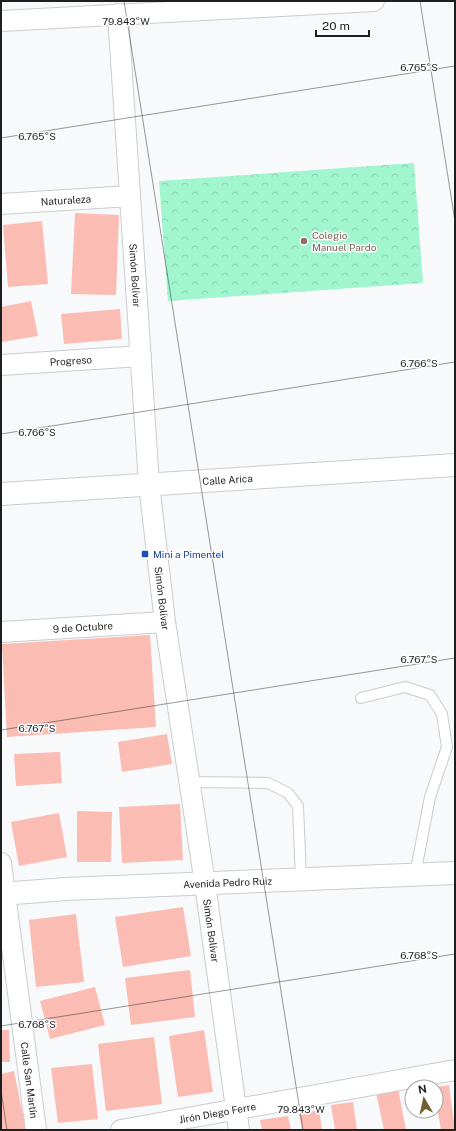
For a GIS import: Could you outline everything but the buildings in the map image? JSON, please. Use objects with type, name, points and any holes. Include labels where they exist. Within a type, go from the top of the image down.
[{"type":"street","points":[[1,21],[374,1]]},
{"type":"street","name":"Simón Bolívar","points":[[118,14],[149,484],[165,622],[205,884],[239,1130]]},
{"type":"street","name":"Naturaleza","points":[[1,204],[130,196]]},
{"type":"street","name":"Progreso","points":[[1,365],[141,356]]},
{"type":"street","name":"Calle Arica","points":[[1,494],[455,464]]},
{"type":"street","name":"9 de Octubre","points":[[1,632],[165,622]]},
{"type":"street","name":"Calle San Martín","points":[[1,863],[3,894],[36,1130]]},
{"type":"street","name":"Avenida Pedro Ruiz","points":[[3,894],[66,889],[455,873]]},
{"type":"street","name":"Jirón Diego Ferre","points":[[121,1130],[455,1070]]},
{"type":"lane","points":[[361,698],[404,687],[430,695],[442,714],[447,747],[430,797],[415,874]]},
{"type":"lane","points":[[190,782],[268,784],[288,793],[298,806],[301,880]]},
{"type":"green space","points":[[414,163],[423,283],[168,301],[159,181]]},
{"type":"place","name":"Colegio Manuel Pardo","points":[[304,241]]},
{"type":"place","name":"Mini a Pimentel","points":[[145,554]]}]
